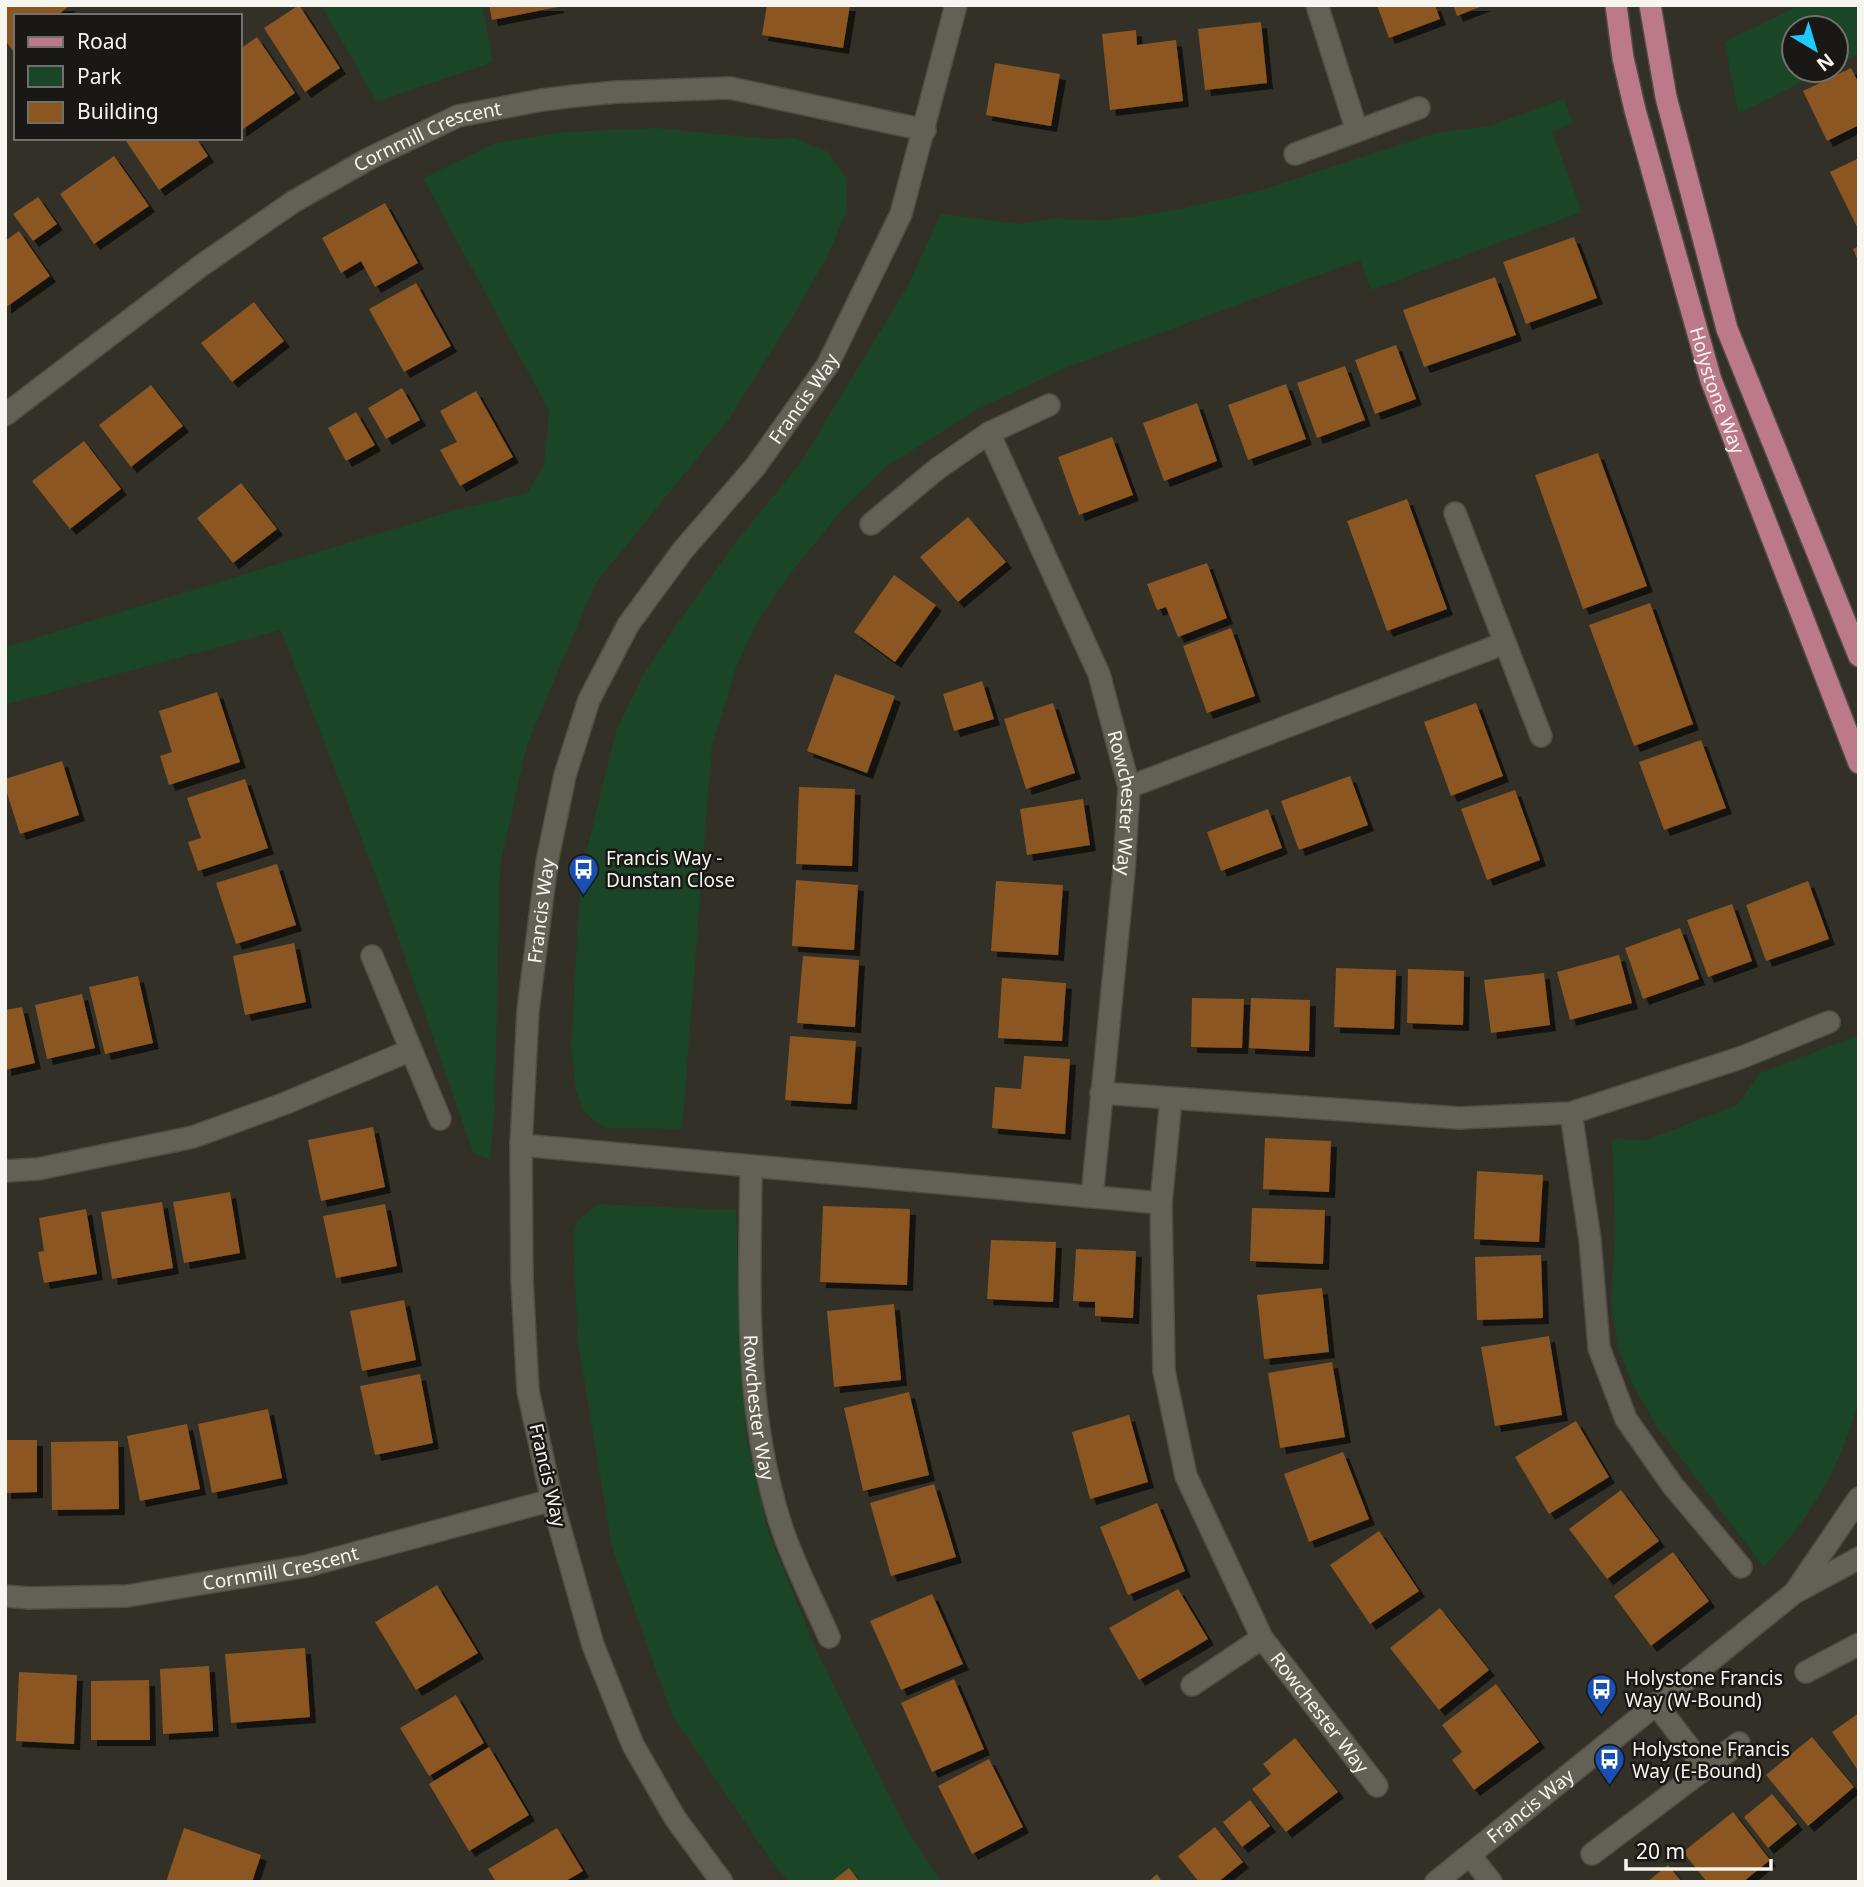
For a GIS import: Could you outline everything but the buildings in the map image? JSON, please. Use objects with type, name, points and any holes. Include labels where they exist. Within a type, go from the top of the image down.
[{"type":"main road","name":"Holystone Way","points":[[1616,5],[1623,58],[1636,110],[1711,380],[1859,763]]},
{"type":"main road","name":"Holystone Way","points":[[1650,5],[1666,97],[1727,329],[1859,656]]},
{"type":"street","name":"Francis Way","points":[[722,1882],[675,1818],[633,1745],[593,1645],[552,1500],[528,1391],[522,1281],[521,1145],[528,1010],[547,862],[565,775],[589,701],[628,625],[683,550],[755,467],[827,366],[901,214],[956,5]]},
{"type":"street","points":[[1317,5],[1357,131]]},
{"type":"street","name":"Cornmill Crescent","points":[[5,415],[202,265],[293,202],[370,158],[458,117],[574,96],[730,88],[925,130]]},
{"type":"street","points":[[1295,155],[1419,108]]},
{"type":"street","points":[[871,524],[937,469],[989,433],[1049,405]]},
{"type":"street","name":"Rowchester Way","points":[[989,433],[1099,674],[1129,787],[1124,870],[1092,1197]]},
{"type":"street","points":[[1455,513],[1541,736]]},
{"type":"street","points":[[1129,787],[1505,643]]},
{"type":"street","points":[[372,956],[440,1119]]},
{"type":"street","points":[[1101,1093],[1459,1118],[1571,1113],[1740,1058],[1829,1022]]},
{"type":"street","points":[[5,1171],[38,1169],[193,1136],[286,1103],[411,1050]]},
{"type":"street","name":"Rowchester Way","points":[[1171,1099],[1161,1203],[1164,1371],[1186,1476],[1262,1638],[1377,1786]]},
{"type":"street","points":[[1571,1113],[1590,1240],[1599,1348],[1626,1419],[1673,1486],[1741,1567]]},
{"type":"street","points":[[521,1145],[1161,1203]]},
{"type":"street","name":"Rowchester Way","points":[[751,1166],[750,1338],[759,1436],[781,1526],[829,1637]]},
{"type":"street","name":"Francis Way","points":[[1794,1593],[1859,1497]]},
{"type":"street","name":"Cornmill Crescent","points":[[5,1596],[29,1598],[127,1595],[307,1566],[552,1500]]},
{"type":"street","name":"Francis Way","points":[[1436,1882],[1794,1593],[1859,1559]]},
{"type":"street","name":"Rowchester Way","points":[[1192,1685],[1262,1638]]},
{"type":"street","points":[[1806,1672],[1859,1644]]},
{"type":"street","points":[[1657,1704],[1705,1768]]},
{"type":"street","points":[[1592,1854],[1739,1743]]},
{"type":"street","points":[[1470,1855],[1491,1882]]},
{"type":"green space","points":[[321,5],[482,5],[493,62],[377,102]]},
{"type":"green space","points":[[1800,5],[1859,5],[1859,54],[1850,58],[1850,14],[1782,14]]},
{"type":"green space","points":[[1780,15],[1780,84],[1798,84],[1738,114],[1725,42]]},
{"type":"green space","points":[[1564,98],[1573,123],[1552,132],[1582,212],[1371,290],[1360,260],[1065,368],[978,409],[886,467],[841,511],[785,580],[755,626],[736,668],[712,745],[682,1129],[604,1128],[584,1112],[576,1091],[571,1045],[581,873],[616,731],[644,673],[677,624],[738,539],[801,462],[908,285],[941,214],[1021,224],[1050,219],[1110,220],[1185,208],[1258,191],[1439,132],[1490,126]]},
{"type":"green space","points":[[657,128],[768,139],[794,138],[827,151],[846,178],[846,213],[827,257],[729,419],[595,584],[527,745],[500,865],[495,1101],[490,1160],[473,1152],[385,900],[281,630],[5,705],[5,647],[456,510],[527,493],[544,465],[549,411],[423,178],[495,143],[564,132]]},
{"type":"green space","points":[[1859,1035],[1859,1401],[1843,1448],[1822,1490],[1797,1529],[1764,1567],[1657,1427],[1632,1383],[1618,1348],[1611,1302],[1615,1229],[1612,1139],[1646,1140],[1737,1105],[1760,1073]]},
{"type":"green space","points":[[597,1204],[736,1210],[746,1437],[768,1531],[817,1652],[903,1823],[941,1882],[790,1882],[774,1865],[672,1715],[612,1547],[578,1342],[573,1237],[577,1221]]},
{"type":"place","name":"Francis Way - Dunstan Close","points":[[583,896]]},
{"type":"place","name":"Holystone Francis Way (W-Bound)","points":[[1602,1716]]},
{"type":"place","name":"Holystone Francis Way (E-Bound)","points":[[1609,1787]]}]
